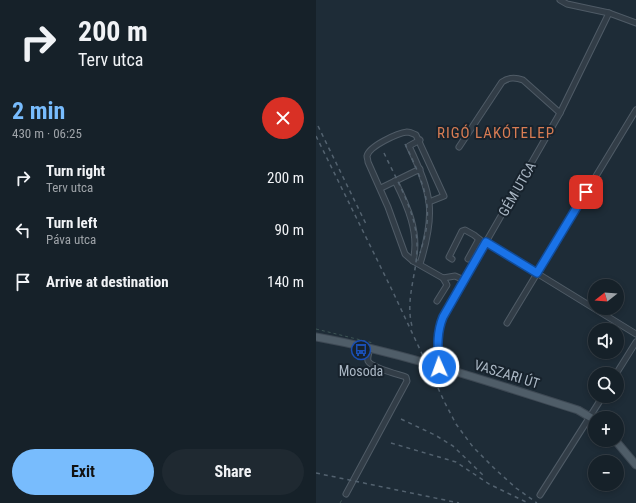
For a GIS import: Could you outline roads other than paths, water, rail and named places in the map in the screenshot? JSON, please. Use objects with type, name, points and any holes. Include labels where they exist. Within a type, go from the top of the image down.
[{"type":"main road","name":"VASZARI ÚT","points":[[316,337],[343,342],[439,367],[578,410],[588,415]]},
{"type":"main road","points":[[621,447],[636,465]]},
{"type":"street","points":[[560,0],[567,4],[609,13],[636,23]]},
{"type":"street","name":"GÉM UTCA","points":[[439,367],[439,326],[560,113],[609,13]]},
{"type":"street","points":[[459,147],[506,78],[523,80],[560,113]]},
{"type":"street","points":[[507,323],[636,110]]},
{"type":"street","points":[[429,202],[444,196],[420,140],[416,135],[407,132],[396,135],[376,145],[370,151],[368,162],[381,188],[399,234],[404,252],[413,261],[443,278],[447,285],[437,301]]},
{"type":"street","points":[[420,140],[409,146],[424,179],[429,202],[430,226],[420,264]]},
{"type":"street","points":[[381,188],[420,169]]},
{"type":"street","points":[[395,181],[411,218],[414,246],[413,261]]},
{"type":"street","points":[[452,259],[450,257],[462,231],[465,230],[636,334]]},
{"type":"street","points":[[468,259],[479,239]]},
{"type":"street","points":[[443,278],[455,276],[464,280]]},
{"type":"street","points":[[620,367],[636,342]]},
{"type":"street","points":[[346,494],[407,381],[406,377],[372,366],[368,360],[370,349]]},
{"type":"street","points":[[540,495],[588,425]]},
{"type":"railway","points":[[318,126],[367,226]]},
{"type":"railway","points":[[316,136],[456,424],[473,447],[495,469],[516,488],[537,503]]},
{"type":"railway","points":[[405,144],[422,182],[427,202],[427,227],[420,253]]},
{"type":"railway","points":[[384,153],[406,199],[414,223],[417,248],[410,306],[412,326]]},
{"type":"railway","points":[[401,419],[435,435],[453,446],[484,476]]},
{"type":"railway","points":[[391,443],[456,462],[489,484],[528,503]]},
{"type":"railway","points":[[316,473],[459,503]]},
{"type":"place","name":"Mosoda","points":[[361,350]]},
{"type":"district","name":"RIGÓ LAKÓTELEP","points":[[496,133]]}]
